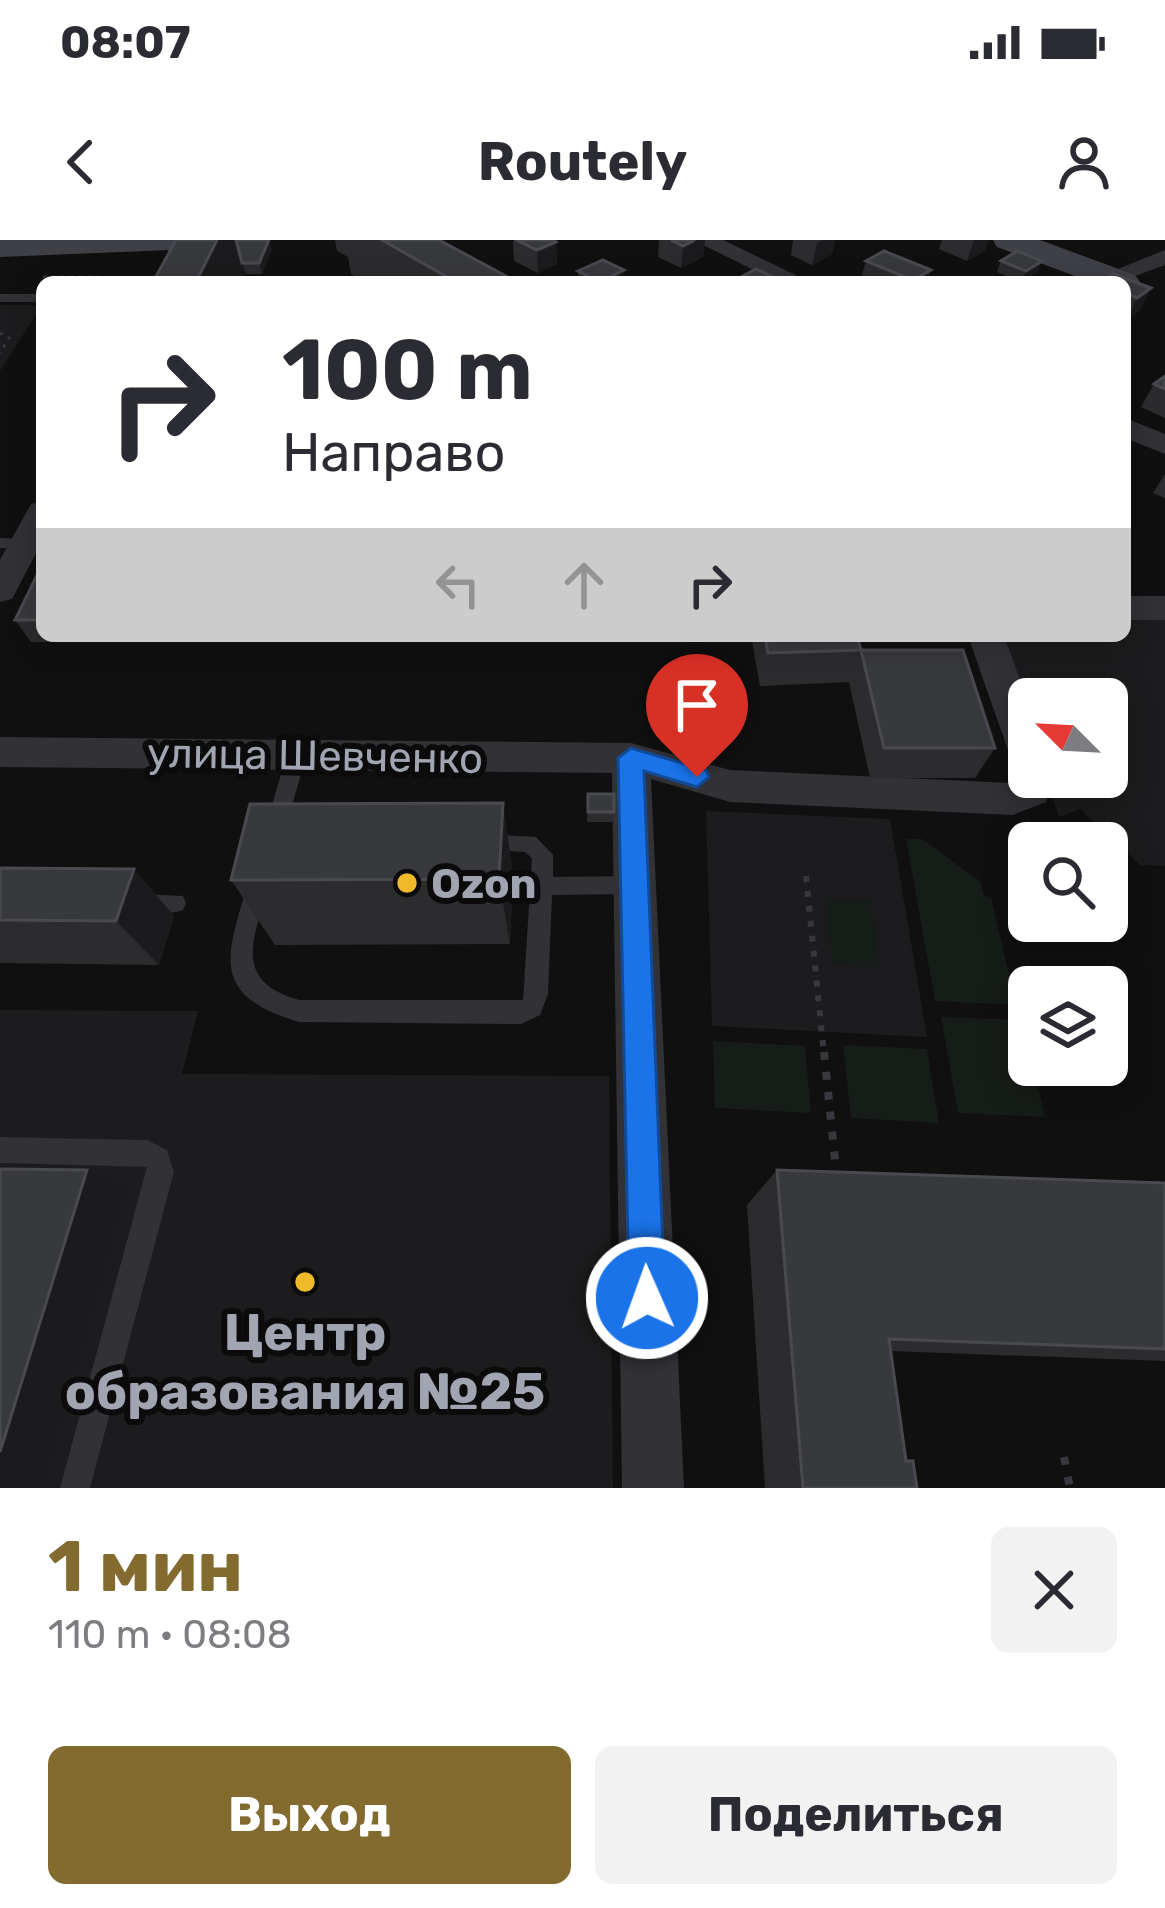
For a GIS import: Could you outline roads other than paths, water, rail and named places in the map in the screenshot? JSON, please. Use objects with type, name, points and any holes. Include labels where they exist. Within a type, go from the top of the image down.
[{"type":"street","points":[[0,247],[168,254],[180,240]]},
{"type":"street","points":[[704,240],[785,276]]},
{"type":"street","points":[[1009,240],[1106,276]]},
{"type":"street","points":[[1129,276],[1165,257]]},
{"type":"street","points":[[1131,285],[1165,298]]},
{"type":"street","points":[[1131,431],[1165,445]]},
{"type":"street","points":[[0,591],[13,543],[36,518]]},
{"type":"street","points":[[1131,608],[1165,608]]},
{"type":"street","points":[[988,642],[1008,697]]},
{"type":"street","name":"улица Шевченко","points":[[0,752],[631,758],[730,786],[1014,798]]},
{"type":"street","points":[[631,758],[653,1488]]},
{"type":"lane","points":[[0,298],[36,298]]},
{"type":"lane","points":[[297,754],[284,841],[242,941],[241,968],[250,992],[272,1005],[298,1010],[521,1012],[532,1006],[537,994],[543,855],[529,843],[459,842]]},
{"type":"lane","points":[[542,886],[635,885]]},
{"type":"lane","points":[[110,902],[175,903]]},
{"type":"lane","points":[[0,1150],[147,1153],[158,1159],[161,1172],[75,1488]]},
{"type":"place","name":"Ozon","points":[[407,883]]},
{"type":"place","name":"Центр образования №25","points":[[305,1282]]}]
